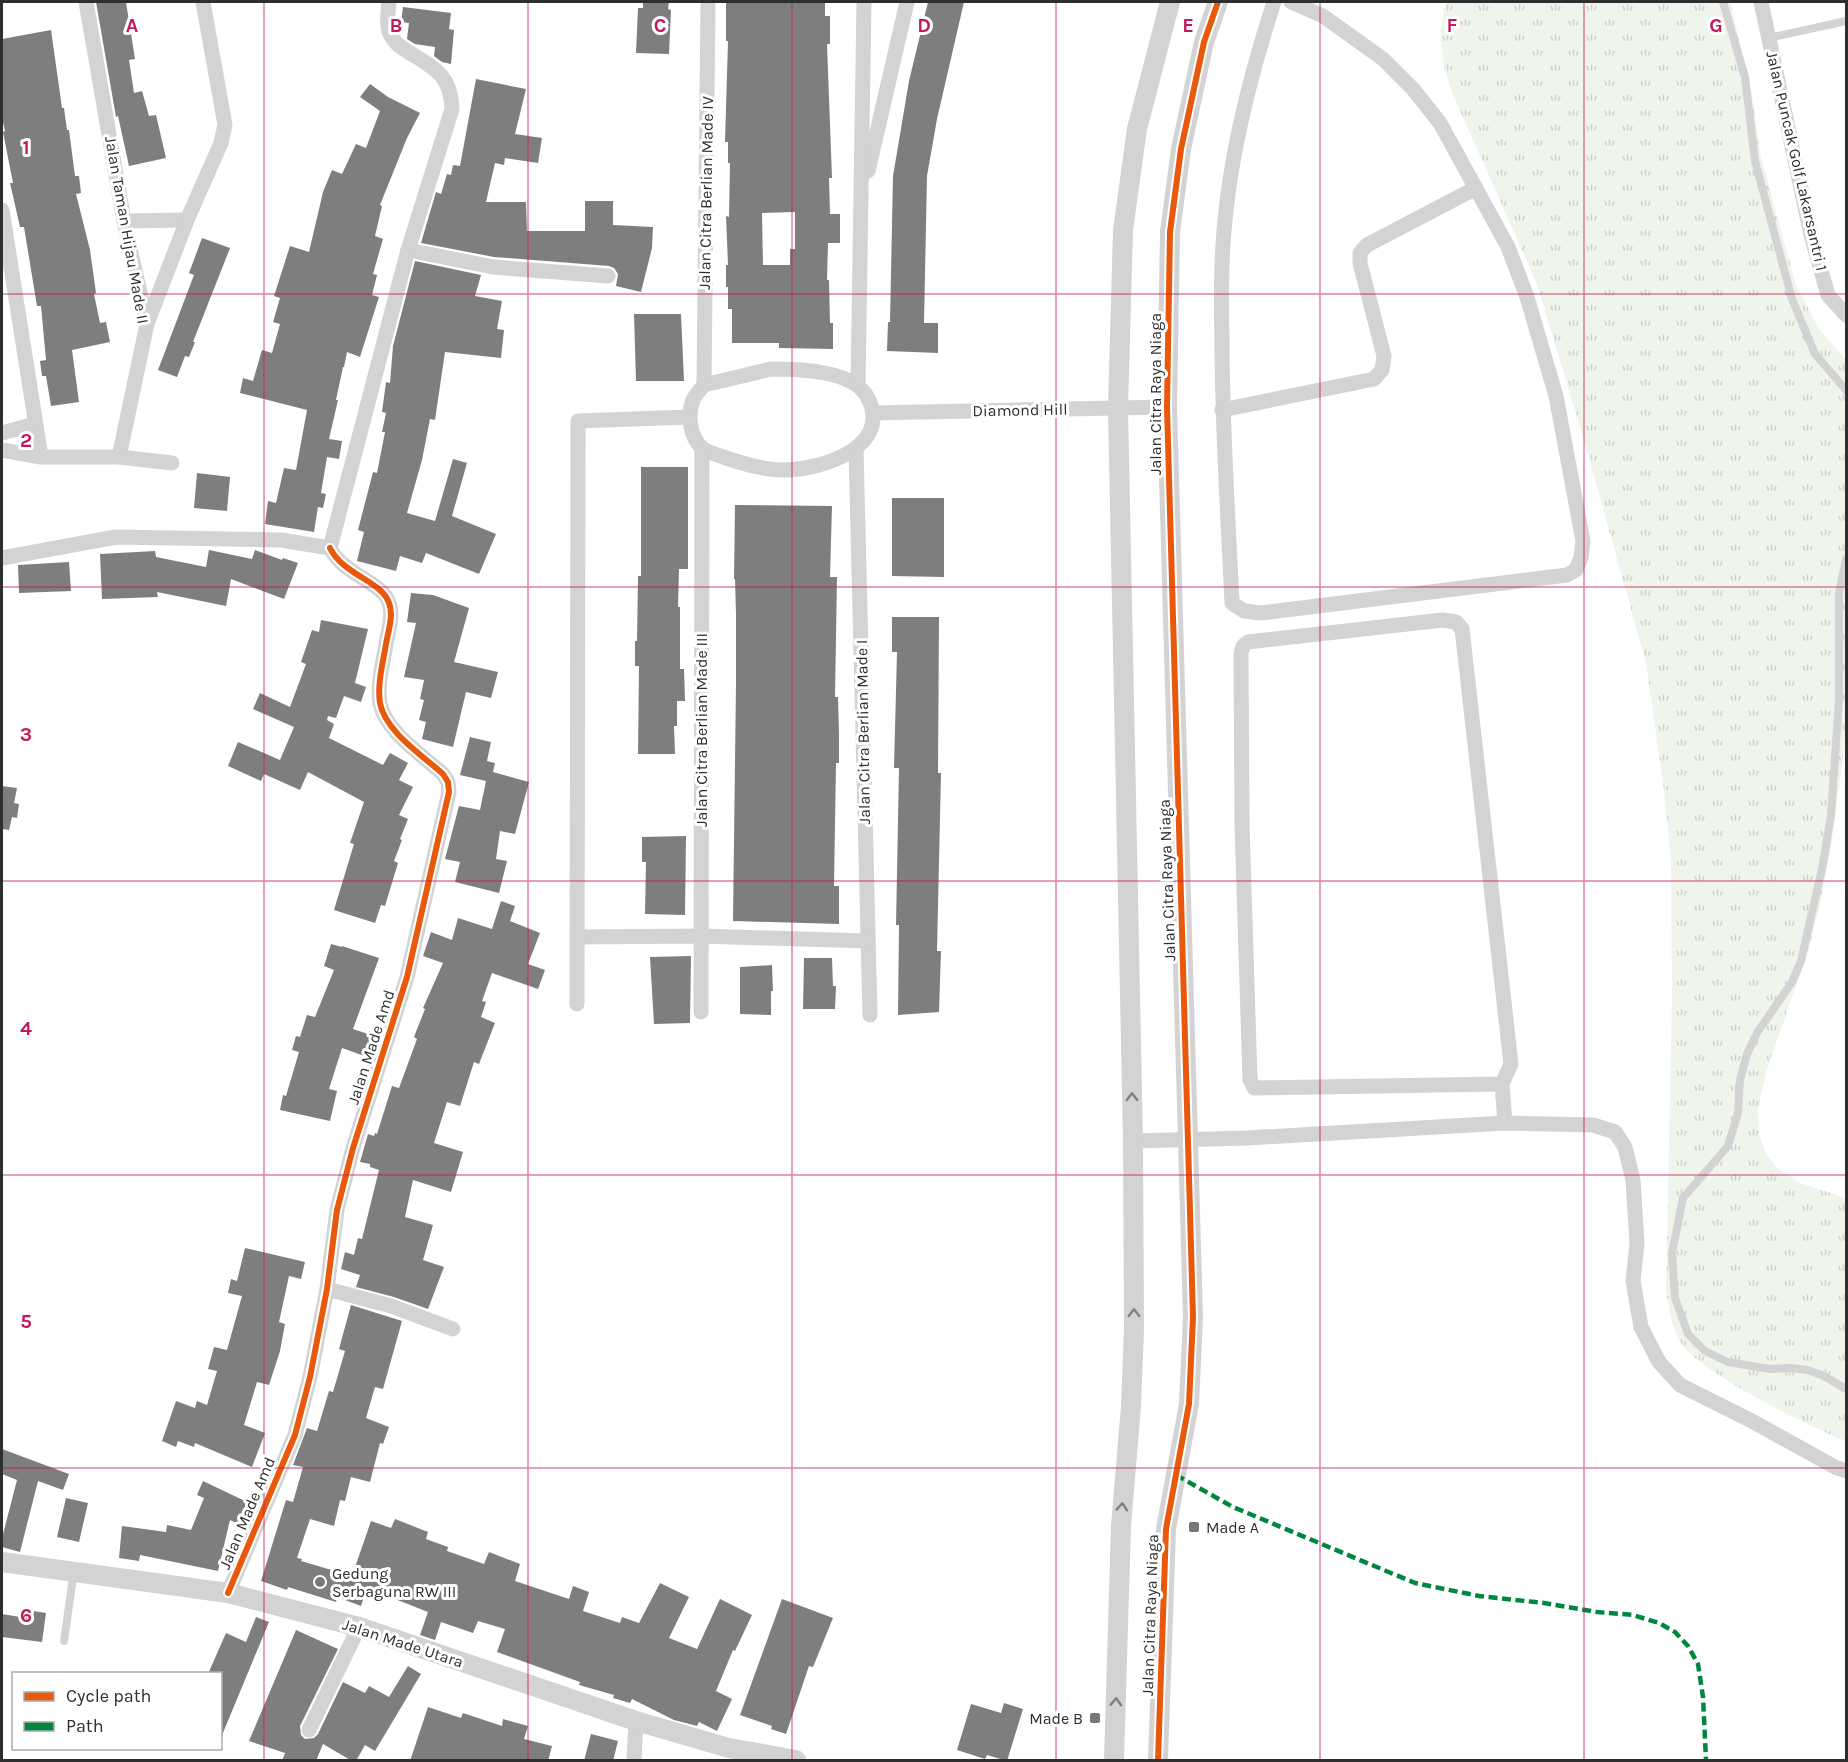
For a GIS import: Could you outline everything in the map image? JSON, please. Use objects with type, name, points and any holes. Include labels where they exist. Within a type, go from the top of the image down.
[{"type":"street","name":"Jalan Taman Hijau Made II","points":[[86,2],[124,221],[147,324],[119,457]]},
{"type":"street","points":[[147,324],[187,220],[221,143],[225,125],[204,2]]},
{"type":"street","points":[[2,558],[116,537],[281,540],[330,548],[408,250],[452,109],[452,97],[448,83],[440,74],[398,45],[391,36],[388,27],[389,2]]},
{"type":"street","name":"Jalan Citra Berlian Made IV","points":[[704,385],[708,2]]},
{"type":"street","points":[[858,385],[864,2]]},
{"type":"street","points":[[861,200],[907,2]]},
{"type":"street","name":"Jalan Citra Raya Niaga","points":[[1114,1761],[1121,1526],[1131,1406],[1134,1329],[1133,1142],[1118,408],[1123,230],[1137,129],[1170,2]]},
{"type":"street","name":"Jalan Citra Raya Niaga","points":[[1158,1761],[1166,1530],[1189,1404],[1193,1328],[1167,406],[1170,232],[1181,149],[1204,42],[1218,2]]},
{"type":"street","points":[[1274,2],[1255,59],[1243,113],[1224,231],[1222,410],[1232,603],[1244,611],[1273,612],[1567,575],[1576,570],[1581,558],[1583,542],[1556,396],[1527,297],[1508,247],[1440,123],[1413,88],[1383,59],[1323,16],[1292,2]]},
{"type":"street","name":"Jalan Puncak Golf Lakarsantri 1","points":[[1761,2],[1817,255],[1828,295],[1846,315]]},
{"type":"street","points":[[1222,410],[1374,379],[1382,370],[1384,356],[1360,263],[1360,253],[1367,245],[1476,188]]},
{"type":"street","points":[[2,210],[41,457]]},
{"type":"street","points":[[124,221],[187,220]]},
{"type":"street","points":[[408,250],[493,267],[608,276]]},
{"type":"street","points":[[771,369],[801,369],[820,373],[858,385],[871,403],[873,413],[871,427],[865,440],[856,450],[833,461],[809,468],[784,470],[759,468],[702,449],[693,434],[690,417],[693,399],[704,385],[771,369]]},
{"type":"street","name":"Diamond Hill","points":[[873,413],[1167,406]]},
{"type":"street","points":[[578,1004],[578,421],[690,417]]},
{"type":"street","points":[[2,433],[35,424]]},
{"type":"street","name":"Jalan Citra Berlian Made III","points":[[701,1012],[702,449]]},
{"type":"street","points":[[2,450],[41,457],[119,457],[172,463]]},
{"type":"street","name":"Jalan Citra Berlian Made I","points":[[856,450],[870,1015]]},
{"type":"street","name":"Jalan Made Amd","points":[[228,1593],[295,1435],[310,1377],[327,1289],[337,1210],[353,1148],[407,977],[449,792],[448,782],[443,774],[393,730],[380,704],[380,680],[391,615],[389,602],[381,591],[343,565],[330,548]]},
{"type":"street","points":[[1502,1084],[1254,1088],[1250,1080],[1242,825],[1241,653],[1243,646],[1248,642],[1443,620],[1456,622],[1462,629],[1511,1064],[1502,1084],[1505,1124]]},
{"type":"street","points":[[577,937],[701,936],[868,941]]},
{"type":"street","points":[[1133,1142],[1505,1124],[1593,1125],[1615,1132],[1625,1147],[1633,1180],[1637,1243],[1634,1281],[1641,1327],[1659,1362],[1680,1385],[1846,1471]]},
{"type":"street","points":[[327,1289],[391,1306],[453,1329]]},
{"type":"street","name":"Jalan Made Utara","points":[[2,1562],[228,1593],[359,1628],[636,1721],[729,1748],[796,1761]]},
{"type":"street","points":[[309,1730],[359,1628]]},
{"type":"street","points":[[634,1761],[636,1721]]},
{"type":"lane","points":[[1723,2],[1745,77],[1755,161],[1792,299],[1815,354],[1846,390]]},
{"type":"lane","points":[[1769,38],[1846,21]]},
{"type":"lane","points":[[1846,559],[1839,593],[1839,700],[1831,815],[1823,864],[1801,961],[1792,982],[1757,1033],[1747,1054],[1740,1080],[1738,1113],[1728,1146],[1683,1198],[1672,1253],[1675,1298],[1688,1334],[1705,1351],[1728,1362],[1770,1369],[1808,1370],[1846,1389]]},
{"type":"lane","points":[[64,1641],[74,1571]]},
{"type":"green space","points":[[1446,2],[1730,2],[1752,95],[1761,157],[1796,285],[1819,329],[1846,360],[1846,737],[1821,900],[1808,952],[1766,1072],[1758,1109],[1759,1134],[1766,1154],[1776,1167],[1800,1183],[1846,1198],[1846,1441],[1807,1424],[1730,1383],[1708,1368],[1679,1340],[1672,1322],[1666,1291],[1672,997],[1671,861],[1664,790],[1646,663],[1586,447],[1537,284],[1454,97],[1444,68],[1440,32]]},
{"type":"building","points":[[96,2],[126,2],[135,59],[129,60],[134,93],[142,91],[149,116],[156,115],[166,158],[129,166],[118,116],[116,117]]},
{"type":"building","points":[[643,2],[669,2],[668,9],[671,10],[669,54],[636,53],[638,8],[643,8]]},
{"type":"building","points":[[726,2],[825,2],[825,16],[830,16],[830,44],[827,44],[832,178],[829,178],[830,214],[840,214],[840,243],[828,243],[827,280],[829,280],[830,323],[833,323],[833,349],[779,348],[779,343],[732,343],[732,309],[728,309],[728,287],[726,287],[726,265],[728,265],[726,216],[729,217],[730,163],[728,163],[728,142],[725,142],[728,41],[726,41]],"holes":[[[795,212],[795,249],[790,249],[790,265],[763,265],[762,213]]]},
{"type":"building","points":[[928,2],[964,2],[937,119],[927,176],[924,323],[938,323],[938,353],[887,351],[888,322],[890,322],[893,176],[909,81]]},
{"type":"building","points":[[403,7],[451,13],[449,29],[454,30],[451,64],[442,62],[434,56],[435,47],[415,44],[407,39],[409,23],[401,22]]},
{"type":"building","points":[[51,30],[75,176],[79,176],[81,193],[76,194],[90,250],[96,293],[94,294],[100,323],[106,322],[110,342],[72,350],[79,402],[51,406],[46,376],[42,376],[40,361],[46,360],[41,306],[37,306],[24,227],[20,227],[10,183],[13,183],[3,132],[5,131],[2,118],[2,39]]},
{"type":"building","points":[[476,79],[526,89],[515,134],[542,138],[538,163],[505,158],[504,165],[495,163],[486,202],[526,202],[527,231],[585,231],[585,201],[613,201],[613,225],[653,227],[652,248],[641,292],[616,286],[618,274],[614,268],[609,266],[494,257],[421,243],[436,192],[441,194],[447,174],[451,175],[453,165],[460,166]]},
{"type":"building","points":[[370,84],[388,97],[420,113],[407,138],[380,205],[382,206],[375,236],[383,239],[373,274],[377,275],[372,295],[379,297],[360,357],[347,352],[329,439],[342,441],[339,459],[327,457],[321,493],[326,494],[323,508],[318,507],[314,532],[265,524],[268,501],[276,503],[284,468],[296,470],[307,410],[240,393],[243,378],[253,381],[262,350],[272,353],[280,324],[273,322],[280,298],[274,296],[290,246],[309,252],[323,192],[332,170],[342,174],[356,144],[366,148],[380,111],[360,97]]},
{"type":"building","points":[[202,238],[230,248],[189,357],[185,356],[177,377],[158,370],[194,275],[189,273]]},
{"type":"building","points":[[415,261],[481,275],[475,296],[502,301],[497,329],[504,330],[501,358],[445,352],[435,420],[430,419],[422,460],[407,513],[435,521],[453,459],[467,463],[452,516],[496,534],[479,574],[426,553],[422,563],[400,556],[396,571],[357,561],[364,532],[358,530],[373,472],[377,473],[385,432],[382,432],[386,413],[382,412],[386,382],[390,383],[393,346]]},
{"type":"building","points":[[634,314],[681,314],[684,381],[636,381]]},
{"type":"building","points":[[641,467],[688,467],[688,569],[679,569],[678,607],[680,607],[680,669],[684,669],[685,701],[677,701],[677,726],[674,726],[675,754],[638,754],[639,666],[635,666],[635,641],[637,641],[638,576],[641,576]]},
{"type":"building","points":[[197,473],[230,477],[227,511],[194,508]]},
{"type":"building","points":[[892,498],[944,498],[944,577],[892,576]]},
{"type":"building","points":[[735,505],[832,506],[830,577],[837,577],[835,697],[838,697],[839,733],[839,763],[836,763],[834,886],[839,886],[839,924],[733,921],[736,682]]},
{"type":"building","points":[[209,550],[252,559],[255,550],[298,563],[284,599],[231,579],[226,606],[157,592],[158,597],[102,599],[100,554],[155,551],[156,557],[206,567]]},
{"type":"building","points":[[69,562],[71,591],[19,593],[18,565]]},
{"type":"building","points":[[411,593],[433,595],[469,608],[454,662],[498,672],[491,698],[466,692],[453,747],[422,739],[426,722],[419,720],[424,700],[420,699],[424,680],[404,677],[416,623],[407,622]]},
{"type":"building","points":[[892,617],[939,617],[938,773],[941,773],[937,951],[941,951],[939,1012],[898,1015],[899,925],[896,925],[899,768],[894,768],[897,652],[892,652]]},
{"type":"building","points":[[321,620],[368,629],[355,683],[366,687],[361,702],[344,696],[336,718],[328,716],[327,720],[334,724],[329,738],[383,765],[390,753],[408,763],[399,780],[413,787],[399,815],[408,819],[394,861],[398,863],[385,906],[381,905],[375,923],[334,910],[354,844],[350,843],[364,802],[308,772],[300,790],[264,774],[261,781],[228,766],[238,742],[280,760],[294,727],[253,709],[260,693],[290,707],[306,664],[301,662],[312,630],[319,632]]},
{"type":"building","points":[[470,737],[491,742],[487,761],[495,763],[493,772],[529,782],[515,834],[500,831],[496,859],[507,861],[499,893],[455,882],[460,862],[445,859],[459,806],[480,810],[486,781],[460,775]]},
{"type":"building","points":[[2,786],[17,788],[14,803],[19,804],[17,818],[12,817],[9,830],[2,829]]},
{"type":"building","points":[[686,836],[685,915],[645,914],[646,862],[642,862],[642,837]]},
{"type":"building","points":[[501,901],[515,906],[510,921],[540,933],[528,964],[545,970],[538,989],[492,973],[482,1001],[486,1002],[481,1017],[495,1023],[479,1064],[474,1062],[460,1106],[447,1102],[434,1143],[463,1152],[451,1192],[413,1180],[405,1217],[433,1225],[423,1260],[444,1267],[428,1309],[356,1287],[360,1275],[341,1269],[345,1252],[354,1255],[358,1238],[362,1239],[379,1170],[370,1167],[370,1164],[360,1162],[368,1134],[374,1136],[375,1133],[377,1134],[392,1086],[399,1088],[417,1039],[414,1037],[425,1009],[423,1008],[443,963],[423,956],[431,932],[452,940],[458,918],[492,929]]},
{"type":"building","points":[[331,944],[379,958],[353,1029],[377,1037],[370,1058],[342,1048],[329,1089],[337,1091],[330,1121],[280,1110],[283,1095],[286,1096],[299,1052],[292,1050],[296,1036],[300,1037],[307,1015],[315,1017],[334,970],[324,966]]},
{"type":"building","points":[[691,956],[690,1023],[654,1024],[650,957]]},
{"type":"building","points":[[804,958],[832,958],[833,986],[836,986],[835,1009],[803,1009]]},
{"type":"building","points":[[772,965],[771,1015],[740,1014],[740,967]]},
{"type":"building","points":[[245,1248],[305,1262],[301,1279],[289,1276],[279,1322],[285,1324],[280,1351],[269,1385],[257,1382],[244,1425],[265,1433],[252,1467],[195,1443],[194,1447],[178,1441],[176,1447],[162,1441],[176,1401],[195,1408],[197,1401],[207,1405],[217,1371],[208,1369],[214,1347],[227,1350],[242,1296],[228,1293],[231,1279],[237,1281]]},
{"type":"building","points":[[351,1305],[402,1321],[383,1389],[375,1387],[366,1418],[389,1427],[383,1444],[380,1443],[370,1482],[351,1477],[345,1501],[340,1500],[334,1526],[310,1519],[297,1558],[352,1576],[371,1521],[391,1528],[395,1519],[428,1532],[426,1539],[448,1547],[447,1551],[484,1564],[489,1552],[520,1564],[515,1581],[569,1599],[573,1586],[589,1592],[583,1611],[620,1623],[622,1617],[639,1623],[660,1583],[689,1597],[669,1638],[697,1649],[720,1599],[752,1615],[735,1651],[733,1650],[716,1691],[732,1699],[717,1731],[699,1722],[697,1726],[674,1720],[632,1699],[630,1703],[613,1698],[614,1695],[579,1685],[580,1682],[497,1652],[505,1629],[478,1621],[473,1633],[441,1622],[435,1640],[420,1635],[428,1612],[367,1588],[361,1606],[337,1597],[336,1602],[261,1581],[286,1500],[293,1502],[303,1467],[293,1465],[307,1428],[317,1431],[329,1391],[333,1392],[345,1351],[339,1349]]},
{"type":"building","points":[[2,1449],[69,1474],[63,1490],[38,1481],[20,1552],[2,1547],[2,1538],[17,1480],[2,1474]]},
{"type":"building","points":[[203,1481],[247,1502],[238,1524],[230,1520],[218,1571],[140,1555],[139,1561],[119,1558],[122,1526],[166,1532],[167,1525],[191,1530],[204,1498],[197,1495]]},
{"type":"building","points":[[66,1498],[88,1503],[79,1542],[57,1537]]},
{"type":"building","points":[[782,1599],[833,1618],[813,1667],[809,1666],[786,1734],[771,1729],[772,1726],[740,1715]]},
{"type":"building","points":[[21,1609],[46,1613],[42,1642],[2,1637],[2,1614],[20,1617]]},
{"type":"building","points":[[256,1617],[269,1622],[222,1735],[222,1672],[209,1672],[226,1633],[246,1642]]},
{"type":"building","points":[[296,1630],[338,1649],[300,1726],[301,1735],[305,1739],[314,1738],[318,1734],[343,1682],[365,1693],[369,1686],[389,1697],[408,1666],[421,1674],[375,1751],[365,1745],[356,1761],[352,1761],[323,1744],[316,1761],[282,1761],[285,1753],[249,1741]]},
{"type":"building","points":[[1004,1703],[1023,1709],[1007,1761],[987,1755],[985,1759],[957,1750],[971,1704],[1001,1713]]},
{"type":"building","points":[[428,1707],[461,1718],[463,1713],[502,1726],[503,1719],[528,1726],[524,1739],[552,1746],[548,1761],[410,1761]]},
{"type":"building","points":[[591,1734],[618,1741],[613,1761],[584,1761]]},
{"type":"marked path","points":[[1176,1475],[1233,1507],[1415,1583],[1479,1596],[1633,1615],[1659,1623],[1675,1632],[1688,1646],[1698,1664],[1703,1697],[1706,1760]]},
{"type":"cycle path","points":[[1158,1760],[1166,1529],[1189,1404],[1193,1317],[1167,407],[1170,232],[1181,149],[1204,42],[1218,2]]},
{"type":"cycle path","points":[[228,1593],[295,1435],[310,1377],[327,1289],[337,1210],[353,1148],[407,977],[449,792],[448,782],[443,774],[397,733],[383,713],[379,696],[391,618],[389,603],[379,589],[344,565],[330,548]]},
{"type":"place","name":"Made A","points":[[1194,1527]]},
{"type":"place","name":"Gedung Serbaguna RW III","points":[[320,1582]]},
{"type":"place","name":"Made B","points":[[1095,1718]]}]
